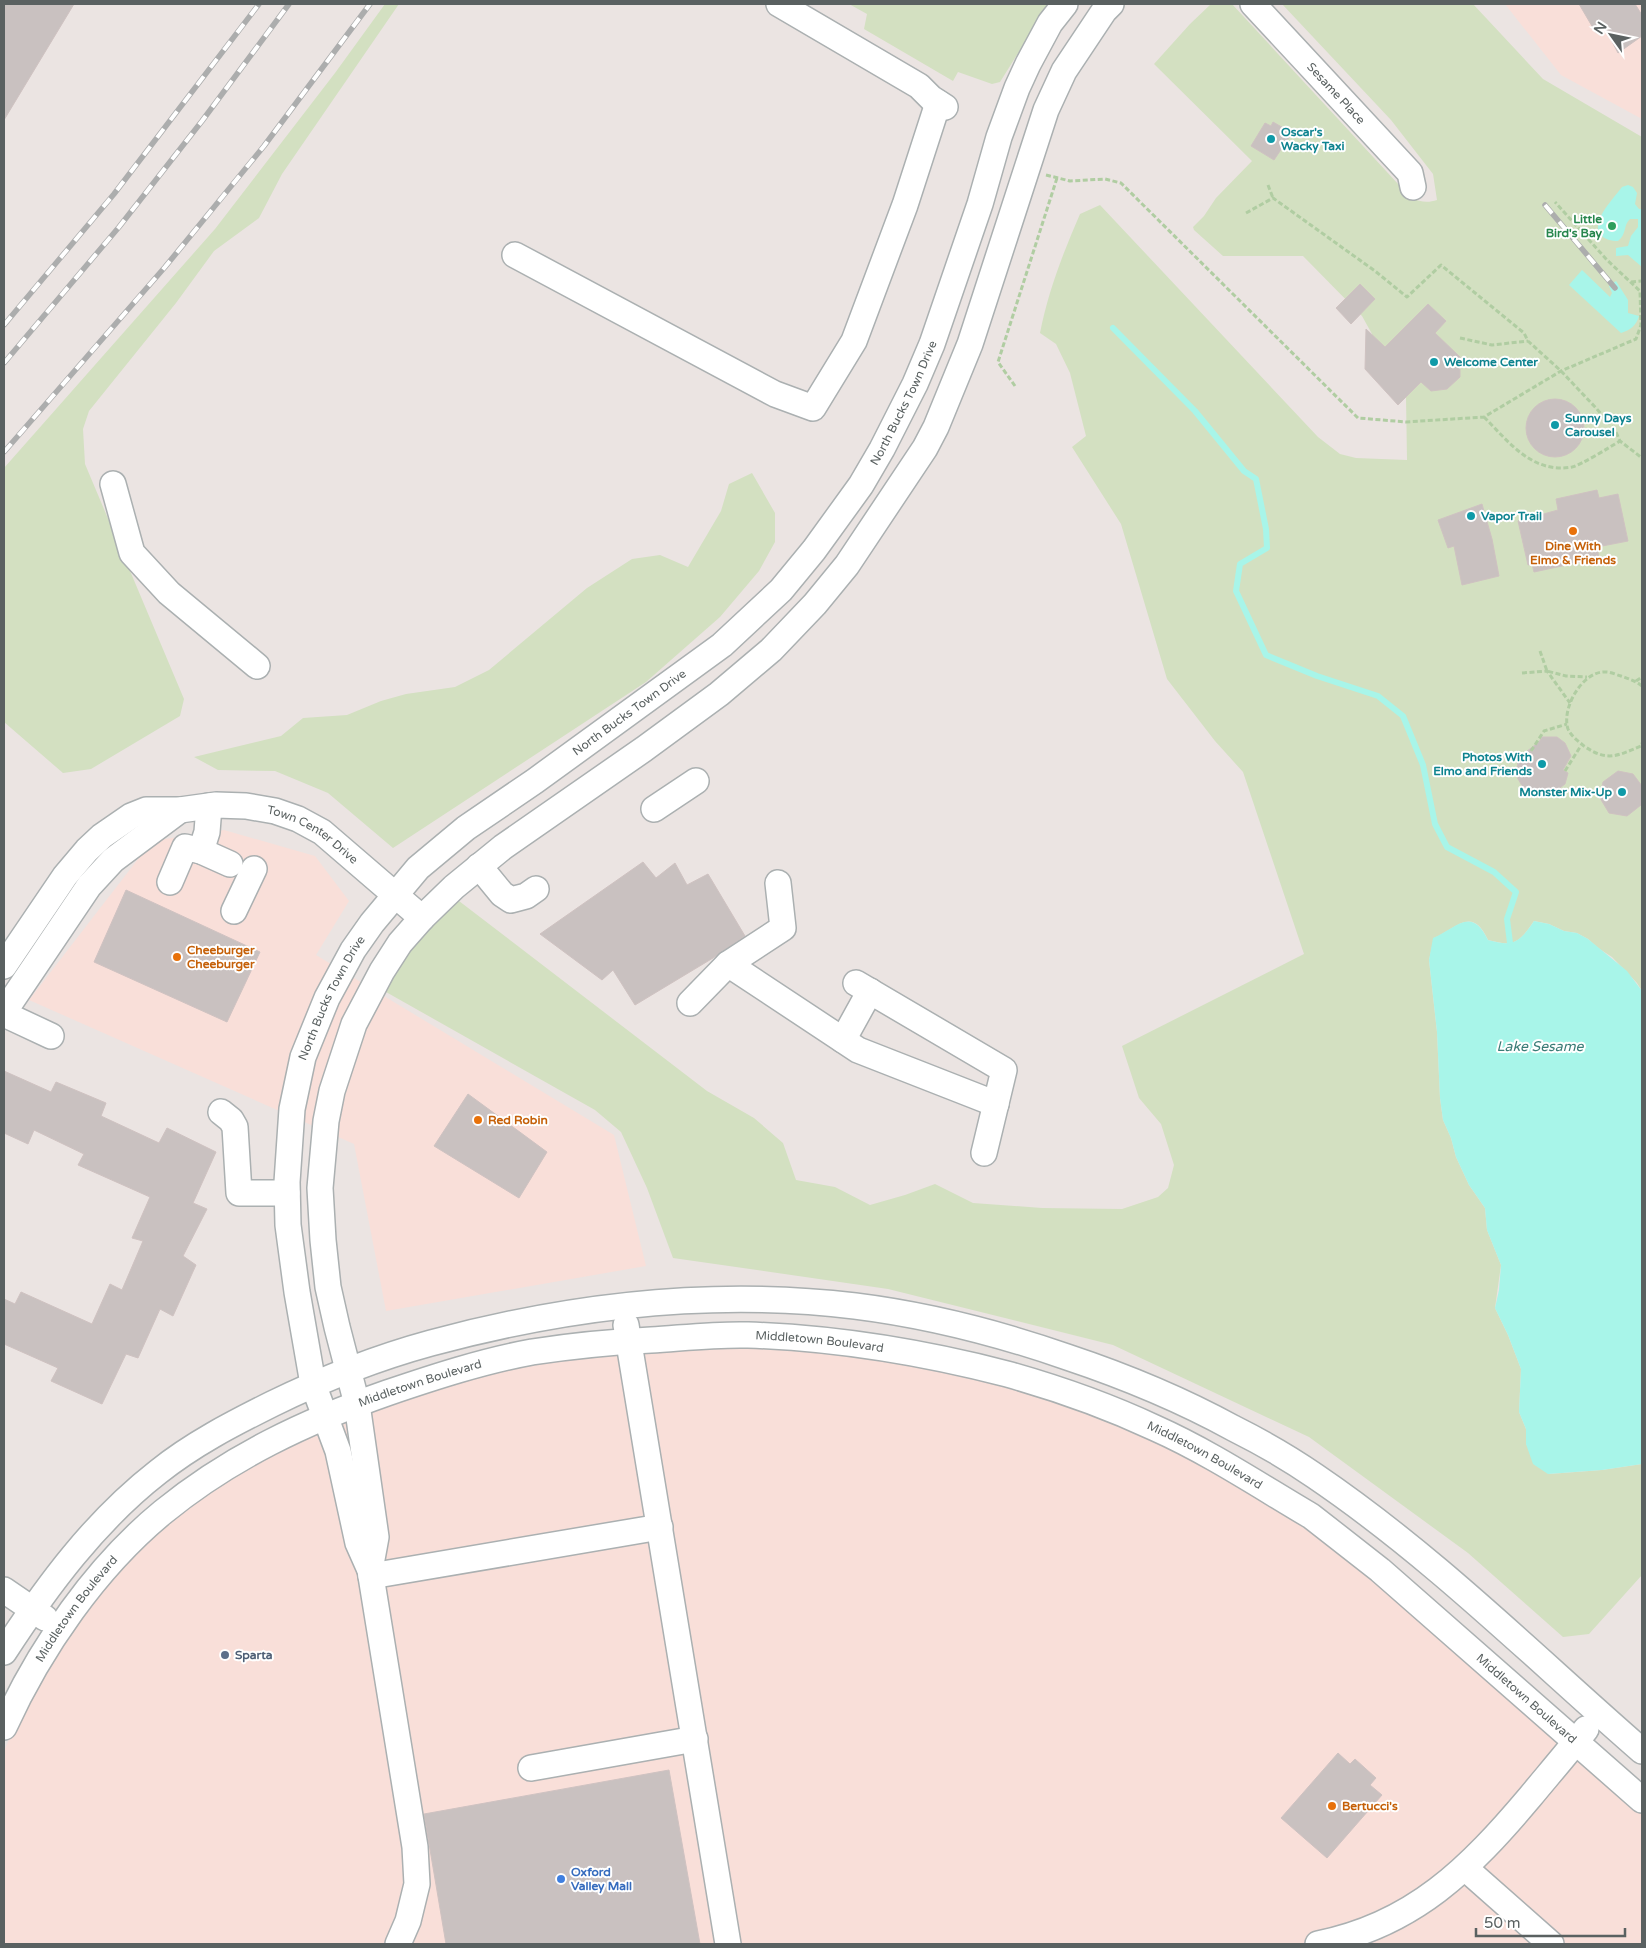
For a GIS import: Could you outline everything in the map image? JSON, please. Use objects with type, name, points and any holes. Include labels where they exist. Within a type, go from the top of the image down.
[{"type":"street","points":[[515,254],[776,394],[813,408],[854,341],[906,205],[924,146],[942,105],[918,86],[779,4]]},
{"type":"street","name":"North Bucks Town Drive","points":[[370,1573],[358,1543],[338,1451],[313,1384],[288,1225],[287,1192],[292,1109],[303,1057],[327,998],[353,950],[395,894],[418,868],[466,828],[536,781],[722,645],[781,590],[814,550],[861,485],[882,449],[915,384],[932,344],[980,204],[999,137],[1017,88],[1050,23],[1065,4]]},
{"type":"street","points":[[398,1944],[408,1920],[417,1884],[415,1847],[370,1573],[376,1537],[357,1404],[328,1287],[322,1240],[320,1188],[326,1122],[332,1091],[354,1024],[400,943],[422,918],[454,887],[503,847],[644,749],[719,694],[777,643],[815,604],[847,565],[925,448],[936,426],[970,344],[1046,110],[1056,85],[1110,4]]},
{"type":"street","name":"Sesame Place","points":[[1253,4],[1410,173],[1412,187]]},
{"type":"street","points":[[112,484],[132,553],[169,593],[257,666]]},
{"type":"street","points":[[654,808],[696,781]]},
{"type":"street","points":[[170,882],[206,832],[209,806]]},
{"type":"street","name":"Town Center Drive","points":[[4,966],[65,876],[87,850],[102,836],[131,816],[146,810],[246,806],[298,819],[322,832],[422,918]]},
{"type":"street","points":[[180,810],[193,849],[230,864]]},
{"type":"street","name":"Town Center Drive","points":[[4,1013],[89,886],[113,860],[180,810]]},
{"type":"street","points":[[479,866],[502,894],[511,900],[526,896],[536,889]]},
{"type":"street","points":[[234,911],[254,869]]},
{"type":"street","points":[[690,1003],[728,964],[783,928],[778,883]]},
{"type":"street","points":[[728,964],[858,1050],[996,1104]]},
{"type":"street","points":[[843,1040],[863,987],[1004,1070],[984,1153]]},
{"type":"street","points":[[4,1013],[51,1036]]},
{"type":"street","points":[[221,1112],[231,1120],[235,1127],[239,1193],[287,1192]]},
{"type":"street","points":[[4,1652],[33,1609],[88,1537],[125,1500],[193,1446],[224,1428],[313,1384],[403,1351],[478,1330],[535,1318],[664,1302],[757,1300],[811,1302],[856,1306],[914,1316],[972,1328],[1032,1345],[1110,1372],[1180,1401],[1223,1422],[1311,1473],[1399,1538],[1642,1751]]},
{"type":"street","points":[[623,1306],[728,1944]]},
{"type":"street","name":"Middletown Boulevard","points":[[4,1727],[22,1687],[38,1659],[98,1579],[129,1544],[163,1512],[216,1473],[284,1434],[357,1404],[413,1384],[487,1362],[532,1352],[628,1341],[744,1335],[811,1338],[928,1355],[1010,1375],[1089,1401],[1156,1428],[1304,1512],[1328,1529],[1380,1570],[1642,1800]]},
{"type":"street","points":[[370,1573],[660,1527]]},
{"type":"street","points":[[4,1590],[60,1628]]},
{"type":"street","points":[[1318,1944],[1361,1932],[1387,1922],[1439,1891],[1465,1868],[1502,1830],[1576,1742],[1598,1712]]},
{"type":"street","points":[[531,1768],[695,1739]]},
{"type":"street","points":[[1465,1868],[1551,1944]]},
{"type":"path","points":[[1027,170],[1070,181],[1104,180],[1121,183],[1358,418],[1406,422],[1484,417],[1561,371],[1636,339],[1641,329],[1640,290],[1607,260],[1555,202]]},
{"type":"path","points":[[1016,386],[998,362],[1057,178]]},
{"type":"path","points":[[1268,185],[1273,198],[1375,271],[1407,297],[1441,265],[1524,333],[1528,341],[1561,371],[1596,408],[1615,430],[1620,441],[1642,458]]},
{"type":"path","points":[[1246,214],[1273,198]]},
{"type":"path","points":[[1631,282],[1642,281]]},
{"type":"path","points":[[1460,338],[1492,345],[1528,341]]},
{"type":"path","points":[[1484,417],[1517,451],[1532,462],[1549,467],[1573,467],[1620,441]]},
{"type":"path","points":[[1540,651],[1547,671],[1570,703]]},
{"type":"path","points":[[1522,673],[1547,671],[1566,676],[1588,677],[1606,672],[1636,681],[1642,686]]},
{"type":"path","points":[[1636,681],[1642,676]]},
{"type":"path","points":[[1588,677],[1580,685],[1570,703],[1567,724],[1572,735],[1582,744],[1599,754],[1610,757],[1642,745]]},
{"type":"path","points":[[1531,751],[1544,731],[1567,724]]},
{"type":"path","points":[[1565,772],[1582,744]]},
{"type":"shaded area","points":[[1505,4],[1642,4],[1642,119],[1561,75]]},
{"type":"shaded area","points":[[224,830],[315,856],[349,901],[316,955],[614,1135],[646,1266],[386,1311],[354,1144],[29,1000],[152,841]]},
{"type":"shaded area","points":[[665,1348],[760,1348],[865,1354],[960,1374],[1031,1392],[1143,1429],[1236,1484],[1321,1538],[1408,1609],[1642,1813],[1642,1944],[4,1944],[4,1751],[14,1728],[67,1630],[129,1556],[185,1510],[295,1438],[392,1401],[496,1369],[580,1354]]},
{"type":"green space","points":[[385,4],[399,4],[282,174],[259,218],[214,251],[176,303],[89,411],[83,429],[85,464],[184,699],[180,716],[91,769],[63,773],[4,722],[4,468],[215,229],[335,73]]},
{"type":"green space","points":[[849,4],[1049,4],[1000,82],[992,84],[958,72],[953,81],[864,29],[867,14]]},
{"type":"green space","points":[[1211,4],[1232,4],[1411,198],[1427,202],[1437,200],[1433,174],[1391,120],[1282,4],[1473,4],[1543,79],[1642,137],[1642,991],[1637,983],[1612,957],[1588,939],[1577,933],[1564,931],[1549,924],[1534,921],[1520,939],[1510,943],[1488,940],[1482,929],[1476,924],[1463,922],[1434,938],[1429,960],[1437,1032],[1443,1120],[1451,1138],[1456,1157],[1469,1185],[1485,1208],[1487,1230],[1501,1265],[1495,1308],[1521,1369],[1519,1412],[1526,1429],[1526,1444],[1549,1474],[1602,1470],[1642,1464],[1642,1575],[1589,1634],[1563,1637],[1468,1553],[1309,1437],[1113,1345],[888,1289],[673,1258],[647,1188],[621,1132],[595,1110],[386,992],[399,967],[428,927],[459,901],[707,1091],[754,1118],[783,1143],[796,1180],[835,1187],[870,1205],[935,1184],[973,1203],[1042,1208],[1122,1209],[1158,1197],[1168,1188],[1174,1165],[1161,1124],[1139,1098],[1122,1046],[1304,954],[1243,772],[1215,741],[1167,679],[1121,524],[1072,447],[1086,436],[1070,373],[1056,344],[1040,333],[1057,273],[1080,214],[1100,205],[1318,437],[1340,454],[1356,458],[1407,460],[1406,397],[1366,341],[1372,334],[1362,316],[1303,256],[1223,256],[1194,230],[1193,227],[1204,216],[1216,198],[1252,161],[1154,64]]},
{"type":"green space","points":[[752,473],[775,513],[775,542],[759,571],[720,617],[646,682],[393,848],[328,793],[275,771],[218,770],[194,757],[281,736],[303,718],[347,715],[381,701],[406,694],[455,687],[489,670],[587,588],[632,559],[660,555],[688,567],[721,511],[729,484]]},
{"type":"water","name":"Little Bird's Bay","points":[[1628,185],[1633,187],[1637,193],[1635,204],[1639,209],[1642,209],[1642,267],[1628,255],[1616,256],[1616,248],[1628,246],[1631,236],[1638,227],[1638,219],[1630,219],[1626,224],[1623,235],[1618,241],[1604,238],[1598,229],[1601,216],[1605,210],[1622,187]]},
{"type":"water","points":[[1582,270],[1610,297],[1612,293],[1609,286],[1616,281],[1628,300],[1628,313],[1639,316],[1632,327],[1621,333],[1569,285]]},
{"type":"water","name":"Lake Sesame","points":[[1534,921],[1549,924],[1564,931],[1577,933],[1588,939],[1627,971],[1642,991],[1642,1464],[1602,1470],[1548,1474],[1533,1464],[1526,1444],[1526,1429],[1519,1412],[1521,1369],[1495,1308],[1501,1265],[1487,1230],[1485,1208],[1469,1185],[1456,1157],[1451,1138],[1443,1120],[1437,1032],[1429,960],[1433,938],[1456,925],[1469,922],[1482,929],[1488,940],[1510,943],[1519,939]]},
{"type":"building","points":[[4,4],[74,4],[4,120]]},
{"type":"building","points":[[1579,4],[1635,4],[1642,15],[1642,36],[1618,53],[1605,28],[1596,33]]},
{"type":"building","name":"Oscar's Wacky Taxi","points":[[1273,122],[1292,133],[1274,160],[1251,146],[1265,123],[1271,126]]},
{"type":"building","points":[[1360,284],[1375,299],[1351,324],[1336,308]]},
{"type":"building","name":"Welcome Center","points":[[1428,304],[1446,321],[1435,333],[1460,357],[1460,377],[1447,389],[1431,391],[1421,382],[1398,405],[1365,369],[1366,329],[1385,347]]},
{"type":"building","name":"Sunny Days Carousel","points":[[1555,399],[1566,401],[1579,412],[1584,428],[1582,439],[1571,452],[1555,457],[1544,455],[1531,444],[1526,428],[1528,417],[1539,404]]},
{"type":"building","name":"Dine With Elmo & Friends","points":[[1597,490],[1599,498],[1618,494],[1628,541],[1597,547],[1599,558],[1534,572],[1532,564],[1528,565],[1518,521],[1558,510],[1556,499]]},
{"type":"building","points":[[1482,504],[1492,539],[1499,576],[1462,585],[1454,546],[1448,548],[1438,520]]},
{"type":"building","name":"Photos With Elmo and Friends","points":[[1542,737],[1557,737],[1565,743],[1571,756],[1563,770],[1568,773],[1565,784],[1549,796],[1532,795],[1525,791],[1517,777],[1518,758],[1539,742]]},
{"type":"building","name":"Monster Mix-Up","points":[[1618,771],[1633,774],[1642,786],[1641,805],[1627,816],[1609,813],[1600,798],[1603,782]]},
{"type":"building","points":[[643,862],[656,878],[675,863],[687,885],[708,874],[745,936],[713,958],[635,1005],[613,970],[602,980],[540,934]]},
{"type":"building","name":"Cheeburger Cheeburger","points":[[126,890],[260,952],[227,1022],[94,962]]},
{"type":"building","points":[[4,1071],[51,1092],[56,1082],[106,1103],[101,1116],[159,1143],[167,1128],[216,1152],[193,1203],[207,1209],[183,1256],[196,1265],[173,1316],[160,1309],[138,1358],[126,1354],[102,1404],[51,1381],[58,1368],[4,1344],[4,1299],[15,1304],[21,1292],[92,1324],[110,1284],[122,1290],[143,1241],[132,1238],[150,1197],[78,1165],[84,1154],[34,1130],[28,1144],[4,1133]]},
{"type":"building","name":"Red Robin","points":[[468,1094],[547,1152],[519,1198],[434,1146]]},
{"type":"building","name":"Bertucci's","points":[[1338,1753],[1350,1764],[1355,1759],[1376,1778],[1370,1785],[1382,1795],[1327,1858],[1281,1818]]},
{"type":"building","name":"Oxford Valley Mall","points":[[669,1770],[700,1944],[446,1944],[424,1814]]},
{"type":"waterway","points":[[1113,328],[1195,411],[1244,471],[1256,479],[1266,529],[1267,548],[1240,564],[1236,591],[1266,655],[1317,676],[1378,696],[1403,716],[1423,765],[1435,824],[1447,847],[1494,872],[1516,892],[1507,919],[1510,943]]},
{"type":"railway","points":[[4,325],[114,194],[259,4]]},
{"type":"railway","points":[[4,363],[119,227],[202,121],[289,4]]},
{"type":"railway","points":[[4,452],[165,267],[264,146],[370,4]]},
{"type":"railway","points":[[1545,205],[1615,288]]},
{"type":"place","name":"Oscar's Wacky Taxi","points":[[1271,139]]},
{"type":"place","name":"Little Bird's Bay","points":[[1612,226]]},
{"type":"place","name":"Welcome Center","points":[[1434,362]]},
{"type":"place","name":"Sunny Days Carousel","points":[[1555,425]]},
{"type":"place","name":"Vapor Trail","points":[[1471,516]]},
{"type":"place","name":"Dine With Elmo & Friends","points":[[1573,531]]},
{"type":"place","name":"Photos With Elmo and Friends","points":[[1542,764]]},
{"type":"place","name":"Monster Mix-Up","points":[[1622,792]]},
{"type":"place","name":"Cheeburger Cheeburger","points":[[177,957]]},
{"type":"place","name":"Red Robin","points":[[478,1120]]},
{"type":"place","name":"Sparta","points":[[225,1655]]},
{"type":"place","name":"Bertucci's","points":[[1332,1806]]},
{"type":"place","name":"Oxford Valley Mall","points":[[561,1879]]}]
